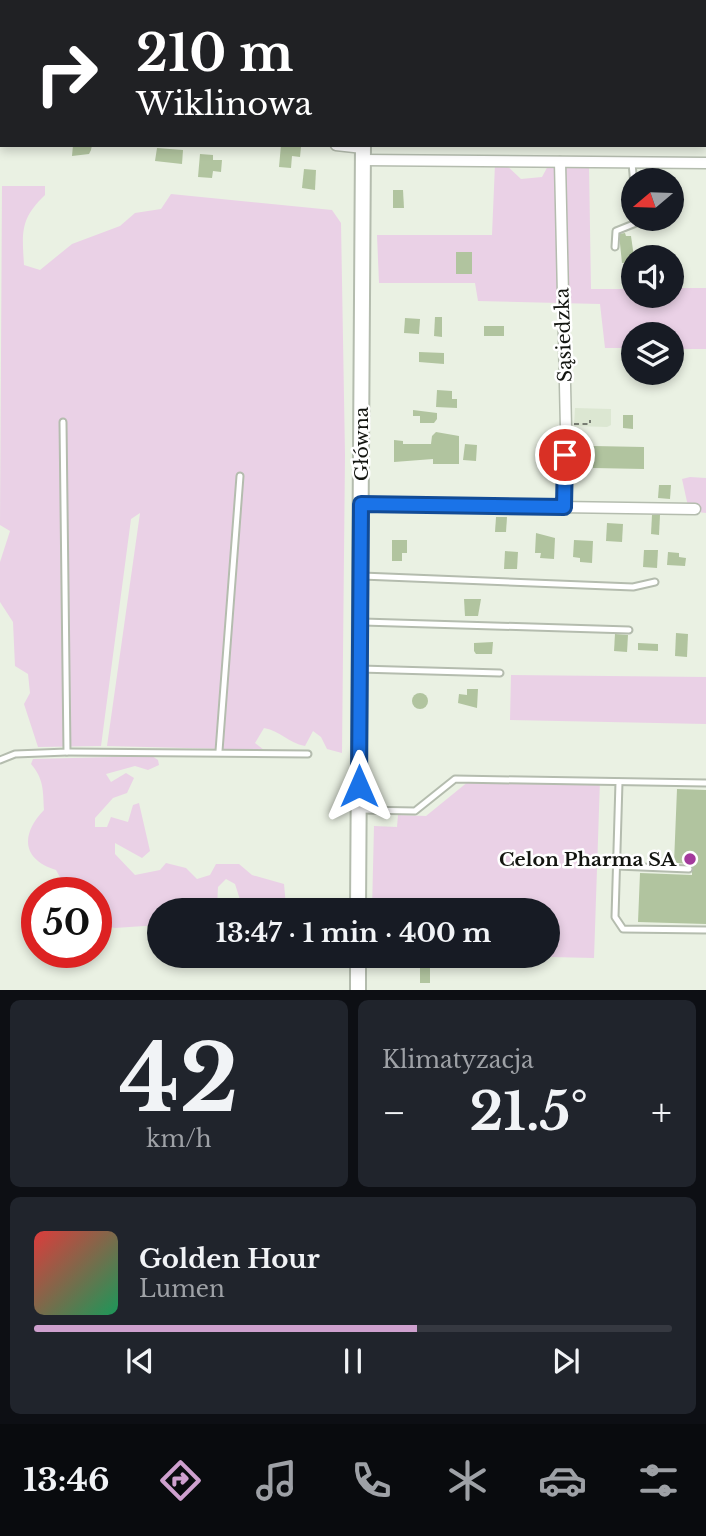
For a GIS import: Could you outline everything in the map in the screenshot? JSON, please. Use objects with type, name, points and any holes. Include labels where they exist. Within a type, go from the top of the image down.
[{"type":"main road","name":"Główna","points":[[358,898],[363,151]]},
{"type":"main road","points":[[358,968],[358,990]]},
{"type":"street","points":[[345,147],[363,151],[560,162],[706,163]]},
{"type":"street","name":"Sąsiedzka","points":[[560,162],[566,429],[564,507]]},
{"type":"street","points":[[361,504],[695,509]]},
{"type":"lane","points":[[632,163],[632,168]]},
{"type":"lane","points":[[615,247],[616,232],[621,230]]},
{"type":"lane","points":[[62,422],[67,752]]},
{"type":"lane","points":[[219,751],[240,476]]},
{"type":"lane","points":[[360,576],[633,587],[655,582]]},
{"type":"lane","points":[[360,622],[629,631]]},
{"type":"lane","points":[[359,669],[500,673]]},
{"type":"lane","points":[[0,760],[15,754],[67,752],[219,751],[308,754]]},
{"type":"lane","points":[[358,810],[415,811],[455,779],[706,783]]},
{"type":"lane","points":[[619,782],[615,917],[623,929],[706,930]]},
{"type":"lane","points":[[617,866],[688,869]]},
{"type":"path","points":[[574,424],[590,424],[590,420]]},
{"type":"shaded area","points":[[495,164],[505,164],[521,179],[542,177],[549,164],[589,165],[591,289],[621,289],[621,308],[684,308],[684,288],[706,288],[706,349],[684,349],[684,322],[621,322],[621,348],[605,348],[600,304],[478,301],[475,283],[379,283],[377,235],[492,235]]},
{"type":"shaded area","points":[[2,186],[45,186],[45,195],[31,211],[23,235],[24,265],[40,270],[72,244],[120,226],[135,213],[161,209],[171,194],[332,210],[341,223],[345,455],[342,753],[327,749],[321,737],[313,731],[305,746],[264,728],[255,743],[264,750],[107,746],[140,513],[131,519],[101,746],[38,747],[24,704],[30,693],[28,674],[15,666],[13,622],[0,602],[0,562],[10,531],[0,525]]},
{"type":"shaded area","points":[[575,408],[611,409],[611,425],[574,426]]},
{"type":"shaded area","points":[[706,478],[706,513],[689,511],[682,479]]},
{"type":"shaded area","points":[[511,675],[706,677],[706,724],[510,720]]},
{"type":"shaded area","points":[[152,756],[158,760],[159,765],[148,770],[135,766],[106,774],[111,782],[126,773],[134,778],[127,793],[113,798],[95,818],[95,827],[107,827],[111,817],[128,822],[133,805],[139,803],[150,851],[142,858],[115,843],[115,854],[135,875],[160,870],[166,863],[186,868],[197,879],[210,875],[216,864],[239,864],[252,875],[284,884],[285,898],[239,898],[235,884],[226,879],[218,887],[217,898],[147,898],[147,926],[112,927],[112,877],[60,877],[56,870],[44,865],[31,853],[28,837],[36,819],[44,810],[42,786],[31,764],[33,759]]},
{"type":"shaded area","points":[[600,780],[594,958],[560,957],[560,898],[372,898],[374,826],[397,827],[398,815],[426,816],[469,781]]},
{"type":"building","points":[[73,147],[92,147],[89,154],[72,156]]},
{"type":"building","points":[[281,147],[301,147],[300,157],[292,156],[291,168],[279,167]]},
{"type":"building","points":[[157,148],[183,150],[182,164],[155,161]]},
{"type":"building","points":[[200,154],[213,155],[213,160],[222,160],[221,172],[213,171],[212,178],[198,177]]},
{"type":"building","points":[[304,169],[316,170],[315,190],[302,188]]},
{"type":"building","points":[[393,190],[403,190],[404,208],[393,208]]},
{"type":"building","points":[[619,234],[631,236],[632,245],[621,245],[621,253]]},
{"type":"building","points":[[456,252],[472,252],[472,274],[456,274]]},
{"type":"building","points":[[435,317],[442,317],[442,337],[434,336]]},
{"type":"building","points":[[405,318],[420,319],[419,334],[404,333]]},
{"type":"building","points":[[484,326],[504,326],[504,336],[484,336]]},
{"type":"building","points":[[419,352],[444,353],[444,364],[419,362]]},
{"type":"building","points":[[437,390],[452,391],[452,399],[457,399],[457,408],[436,407]]},
{"type":"building","points":[[413,410],[437,413],[437,419],[434,423],[420,423],[420,416],[413,416]]},
{"type":"building","points":[[623,415],[633,415],[633,429],[623,428]]},
{"type":"building","points":[[436,432],[459,436],[459,464],[433,464],[433,459],[394,462],[394,440],[403,441],[403,444],[431,444],[432,436]]},
{"type":"building","points":[[465,444],[477,445],[476,461],[463,460]]},
{"type":"building","points":[[593,446],[644,447],[644,469],[593,468]]},
{"type":"building","points":[[659,485],[671,485],[670,499],[658,498]]},
{"type":"building","points":[[652,515],[660,515],[659,535],[651,534]]},
{"type":"building","points":[[496,517],[507,517],[506,532],[495,532]]},
{"type":"building","points":[[607,523],[623,524],[622,542],[606,541]]},
{"type":"building","points":[[536,533],[555,538],[554,559],[540,558],[541,553],[535,553]]},
{"type":"building","points":[[392,540],[407,540],[407,553],[402,553],[402,561],[392,561]]},
{"type":"building","points":[[574,540],[593,541],[592,563],[580,562],[580,558],[573,557]]},
{"type":"building","points":[[644,550],[658,550],[657,568],[643,567]]},
{"type":"building","points":[[505,551],[518,552],[517,569],[504,569]]},
{"type":"building","points":[[668,552],[679,553],[679,557],[686,558],[685,566],[667,565]]},
{"type":"building","points":[[464,599],[481,599],[478,616],[465,616]]},
{"type":"building","points":[[676,633],[688,634],[687,657],[675,656]]},
{"type":"building","points":[[615,634],[628,635],[627,652],[614,651]]},
{"type":"building","points":[[493,642],[492,654],[476,654],[474,651],[474,643]]},
{"type":"building","points":[[638,643],[658,644],[658,651],[638,650]]},
{"type":"building","points":[[467,689],[478,689],[477,708],[458,703],[459,694],[467,695]]},
{"type":"building","points":[[420,693],[428,701],[420,709],[412,701]]},
{"type":"building","name":"Celon Pharma SA","points":[[677,789],[706,790],[706,924],[638,922],[640,873],[692,875],[692,864],[674,863]]},
{"type":"building","points":[[420,968],[430,968],[430,983],[420,983]]},
{"type":"place","name":"Celon Pharma SA","points":[[690,859]]},
{"type":"route","points":[[359,786],[361,504],[564,507],[565,455]]}]
